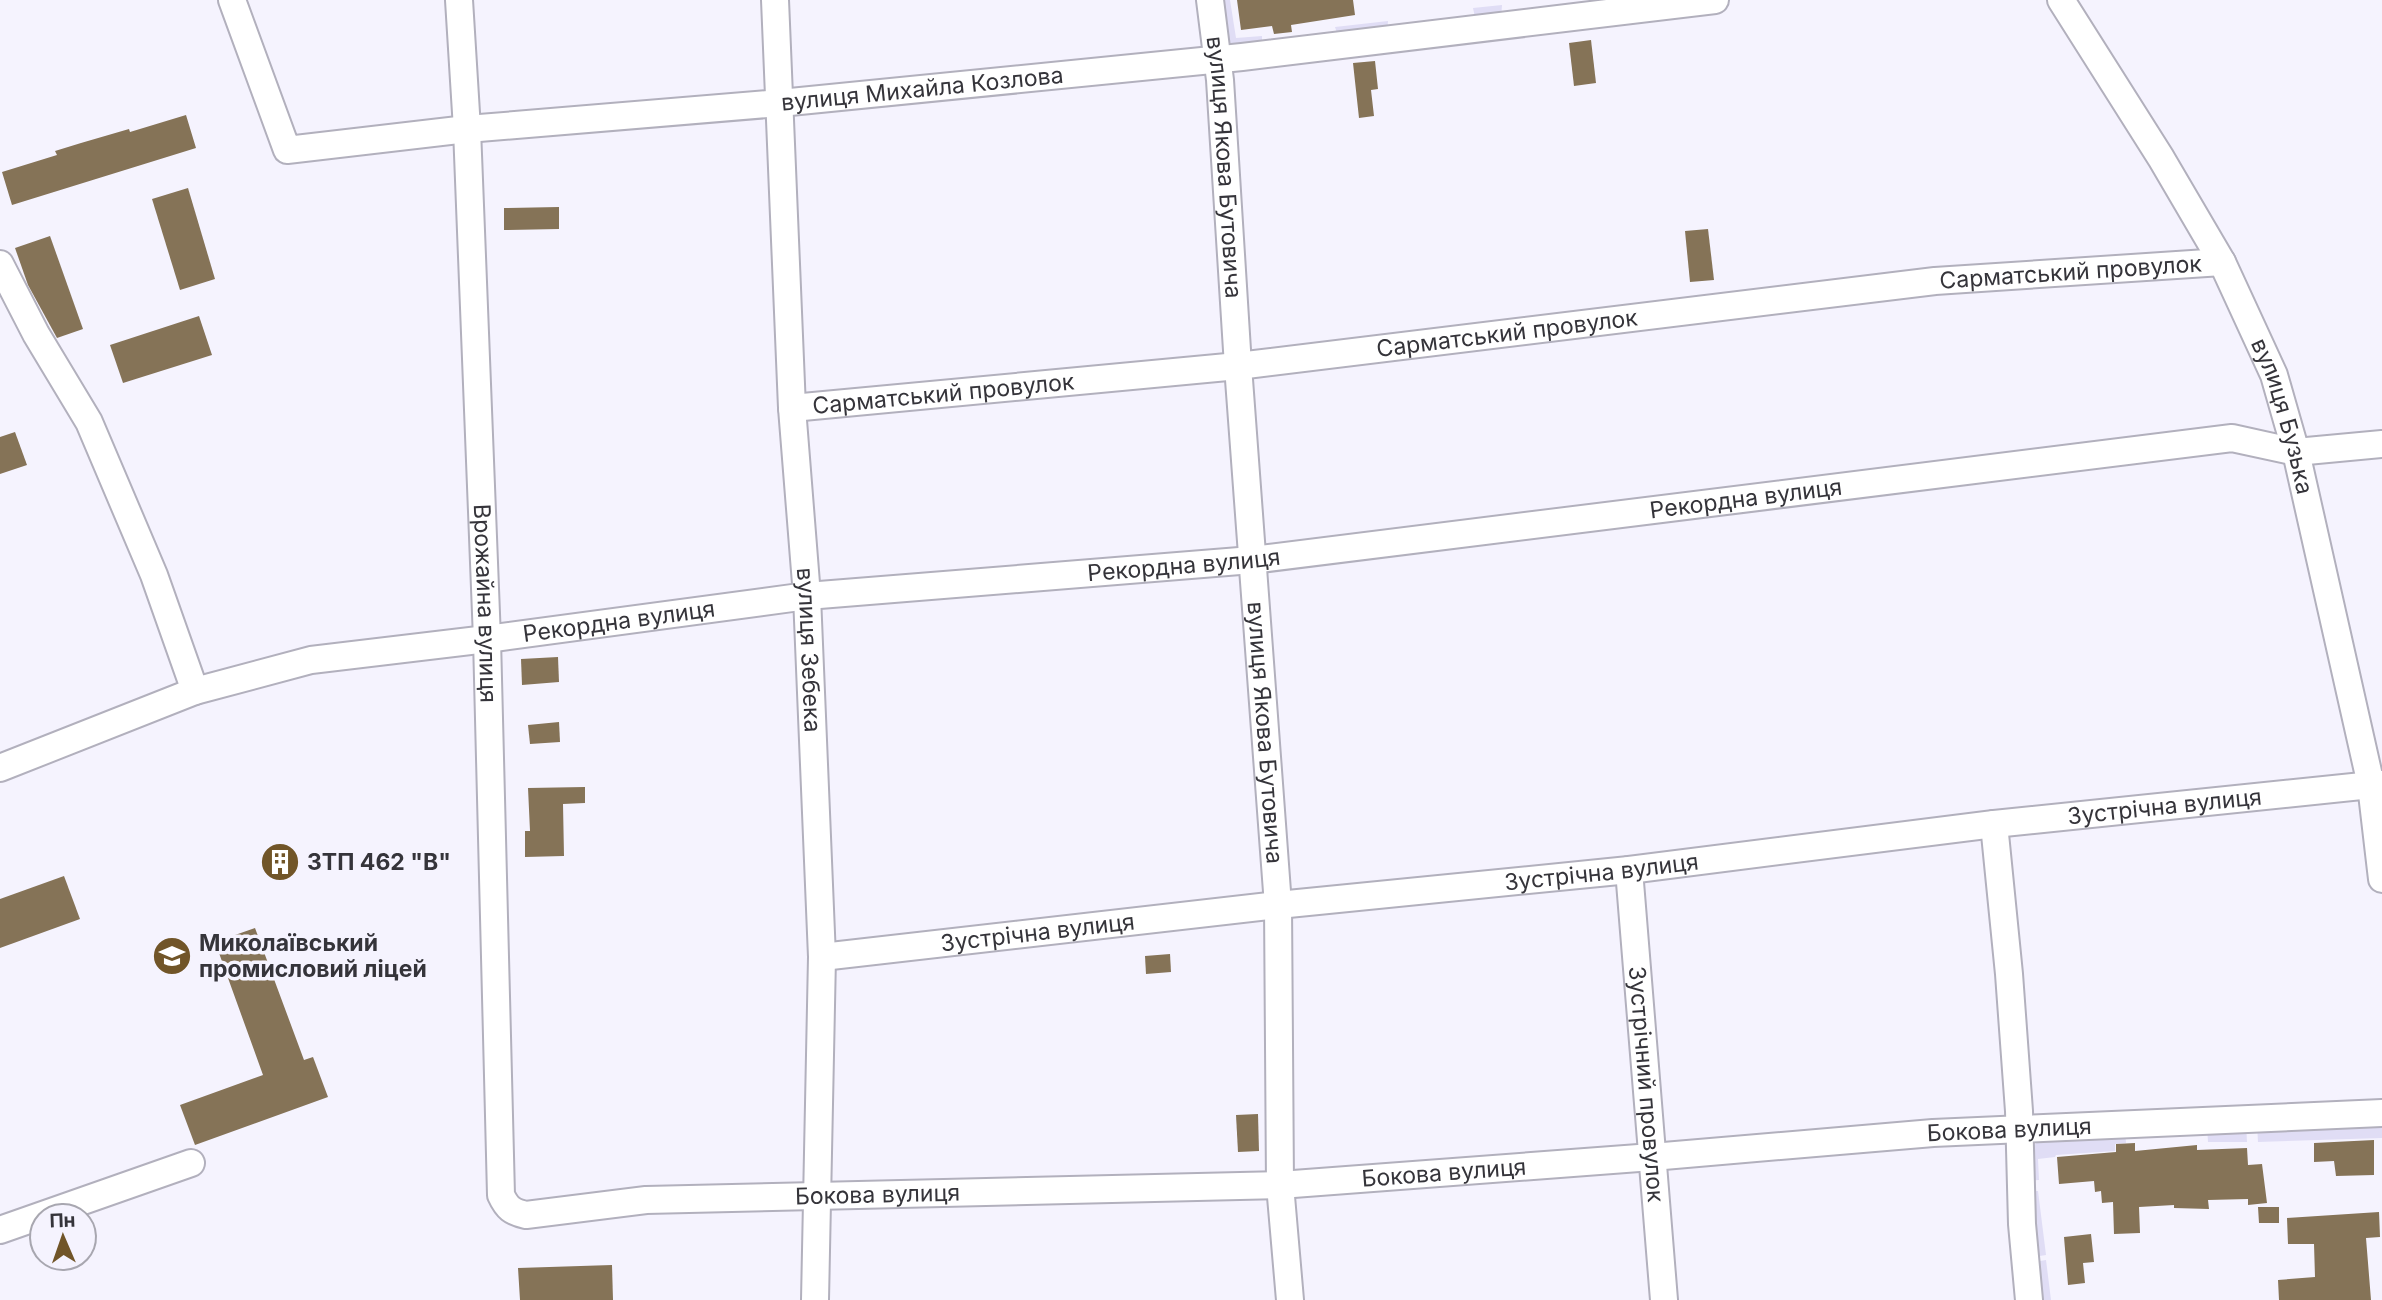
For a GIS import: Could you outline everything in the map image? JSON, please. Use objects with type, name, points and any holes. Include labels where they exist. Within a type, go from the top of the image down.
[{"type":"street","name":"вулиця Михайла Козлова","points":[[232,0],[287,150],[467,129],[780,103],[1217,59],[1715,0]]},
{"type":"street","name":"Врожайна вулиця","points":[[458,0],[467,129],[487,639],[501,1195],[506,1206]]},
{"type":"street","points":[[776,7],[800,0]]},
{"type":"street","name":"вулиця Якова Бутовича","points":[[1210,0],[1217,59],[1278,905],[1280,1185],[1290,1300]]},
{"type":"street","name":"вулиця Бузька","points":[[2061,0],[2161,158],[2222,262],[2274,375],[2296,452],[2376,784],[2382,879]]},
{"type":"street","name":"вулиця Зебека","points":[[776,7],[792,408],[807,596],[822,957],[815,1300]]},
{"type":"street","name":"Сарматський провулок","points":[[792,408],[1238,366],[1935,281],[2222,262]]},
{"type":"street","points":[[0,264],[36,334],[89,422],[154,575],[195,691]]},
{"type":"street","name":"Рекордна вулиця","points":[[0,768],[195,691],[311,660],[807,596],[1252,560],[2232,438],[2296,452],[2382,444]]},
{"type":"street","name":"Зустрічна вулиця","points":[[822,957],[1278,905],[1629,870],[1994,824],[2376,784]]},
{"type":"street","points":[[1994,824],[2009,974],[2022,1224],[2029,1300]]},
{"type":"street","name":"Зустрічний провулок","points":[[1629,870],[1664,1300]]},
{"type":"street","name":"Бокова вулиця","points":[[506,1206],[515,1213],[526,1215],[646,1200],[1280,1185],[1933,1133],[2382,1113]]},
{"type":"street","points":[[0,1230],[191,1163]]},
{"type":"shaded area","points":[[1218,0],[1230,0],[1236,38],[1262,36],[1262,43],[1240,49],[1226,45]]},
{"type":"shaded area","points":[[1502,5],[1501,18],[1476,22],[1473,8]]},
{"type":"shaded area","points":[[1388,21],[1387,33],[1339,39],[1335,27]]},
{"type":"shaded area","points":[[2382,1123],[2382,1138],[2258,1142],[2257,1124]]},
{"type":"shaded area","points":[[2246,1124],[2247,1142],[2208,1142],[2207,1126]]},
{"type":"shaded area","points":[[2125,1130],[2126,1143],[2115,1144],[2115,1151],[2056,1155],[2038,1159],[2039,1180],[2027,1181],[2029,1150],[2043,1137]]},
{"type":"shaded area","points":[[2027,1191],[2038,1191],[2046,1255],[2033,1257]]},
{"type":"shaded area","points":[[2046,1260],[2051,1300],[2039,1300],[2034,1262]]},
{"type":"building","points":[[1237,0],[1353,0],[1355,15],[1291,25],[1292,32],[1274,34],[1272,26],[1241,30]]},
{"type":"building","points":[[1591,40],[1596,83],[1574,86],[1569,43]]},
{"type":"building","points":[[1375,61],[1378,89],[1371,90],[1374,116],[1359,118],[1353,63]]},
{"type":"building","points":[[186,115],[196,148],[12,205],[2,172],[57,155],[55,151]]},
{"type":"building","points":[[188,188],[215,279],[180,290],[152,199]]},
{"type":"building","points":[[559,207],[559,229],[504,230],[504,208]]},
{"type":"building","points":[[1708,229],[1714,280],[1690,282],[1685,231]]},
{"type":"building","points":[[50,236],[83,329],[57,338],[28,285],[15,248]]},
{"type":"building","points":[[199,316],[212,355],[123,383],[110,345]]},
{"type":"building","points":[[15,432],[27,465],[0,474],[0,437]]},
{"type":"building","points":[[558,657],[559,682],[522,685],[521,659]]},
{"type":"building","points":[[559,722],[560,742],[530,744],[528,725]]},
{"type":"building","points":[[585,787],[585,803],[563,804],[564,856],[525,857],[525,831],[530,831],[528,788]]},
{"type":"building","name":"ЗТП 462 \"В\"","points":[[286,852],[291,867],[275,872],[269,858]]},
{"type":"building","points":[[64,876],[80,919],[0,948],[0,899]]},
{"type":"building","points":[[255,928],[304,1060],[313,1057],[328,1097],[195,1145],[180,1105],[263,1075],[215,942]]},
{"type":"building","points":[[1170,954],[1171,972],[1146,974],[1145,956]]},
{"type":"building","points":[[1258,1114],[1259,1151],[1238,1152],[1236,1115]]},
{"type":"building","points":[[2374,1140],[2374,1175],[2336,1176],[2334,1161],[2314,1162],[2314,1143]]},
{"type":"building","points":[[2135,1143],[2135,1151],[2197,1145],[2197,1150],[2247,1148],[2248,1165],[2262,1164],[2267,1203],[2248,1205],[2248,1199],[2208,1200],[2209,1209],[2174,1208],[2174,1205],[2139,1207],[2140,1233],[2114,1234],[2113,1202],[2102,1203],[2101,1191],[2095,1192],[2094,1181],[2059,1184],[2057,1157],[2116,1152],[2116,1144]]},
{"type":"building","points":[[2258,1207],[2279,1207],[2279,1223],[2259,1223]]},
{"type":"building","points":[[2379,1212],[2380,1237],[2366,1238],[2371,1300],[2279,1300],[2278,1280],[2315,1277],[2314,1244],[2288,1244],[2287,1218]]},
{"type":"building","points":[[2091,1234],[2094,1262],[2083,1263],[2085,1283],[2068,1285],[2064,1237]]},
{"type":"building","points":[[612,1265],[613,1300],[520,1300],[518,1268]]},
{"type":"place","name":"ЗТП 462 \"В\"","points":[[280,862]]},
{"type":"place","name":"Миколаївський промисловий ліцей","points":[[172,956]]}]
